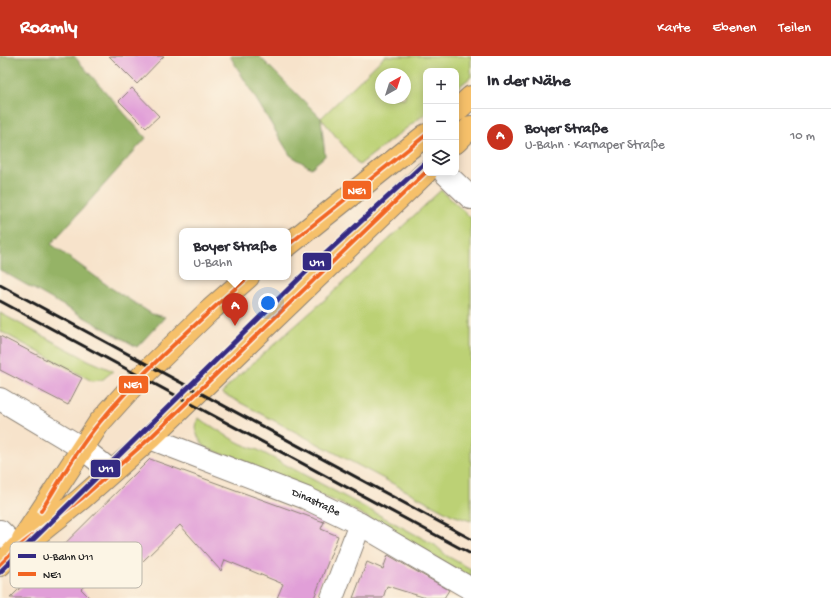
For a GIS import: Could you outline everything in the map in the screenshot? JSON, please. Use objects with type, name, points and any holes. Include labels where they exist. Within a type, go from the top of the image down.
[{"type":"main road","points":[[459,107],[471,97]]},
{"type":"main road","points":[[458,140],[471,127]]},
{"type":"main road","points":[[291,243],[423,137]]},
{"type":"main road","points":[[26,542],[81,499],[150,438],[423,175]]},
{"type":"main road","points":[[21,542],[100,423],[137,381],[208,312],[245,280]]},
{"type":"main road","points":[[0,565],[10,555]]},
{"type":"street","points":[[448,176],[471,198]]},
{"type":"street","points":[[0,399],[82,448],[111,471]]},
{"type":"street","name":"Dinastraße","points":[[150,438],[306,498],[360,524],[471,589]]},
{"type":"street","points":[[332,598],[360,524]]},
{"type":"street","points":[[0,531],[11,542]]},
{"type":"green space","points":[[0,56],[74,56],[146,138],[51,244],[111,288],[152,314],[165,317],[137,347],[0,270]]},
{"type":"green space","points":[[230,56],[259,56],[321,118],[325,156],[311,168],[290,155]]},
{"type":"green space","points":[[385,56],[471,56],[471,77],[459,87],[459,68],[423,68],[423,115],[359,165],[321,118]]},
{"type":"green space","points":[[441,190],[471,218],[471,521],[452,515],[222,393],[236,378],[329,296]]},
{"type":"green space","points":[[0,313],[88,360],[113,371],[102,380],[92,381],[0,331]]},
{"type":"green space","points":[[198,418],[241,444],[258,450],[435,545],[447,556],[471,569],[471,578],[351,508],[205,447],[196,430]]},
{"type":"building","points":[[109,56],[164,56],[137,84]]},
{"type":"building","points":[[132,88],[159,116],[146,128],[119,101]]},
{"type":"building","points":[[0,336],[82,378],[68,405],[0,370]]},
{"type":"building","points":[[150,459],[324,522],[321,529],[338,536],[314,598],[277,598],[283,584],[225,560],[221,571],[180,525],[143,561],[142,542],[66,542]]},
{"type":"building","points":[[388,555],[449,590],[444,598],[426,598],[387,586],[383,598],[353,598],[367,562],[383,569]]},
{"type":"building","points":[[20,588],[82,588],[81,589],[90,598],[10,598]]},
{"type":"railway","points":[[0,285],[471,539]]},
{"type":"railway","points":[[0,301],[471,554]]},
{"type":"metro line","name":"U11","points":[[31,542],[310,268],[423,165]]},
{"type":"metro line","name":"U11","points":[[0,572],[10,562]]},
{"type":"transit line","name":"NE1","points":[[291,243],[423,137]]},
{"type":"transit line","name":"NE1","points":[[25,542],[81,499],[150,438],[423,175]]},
{"type":"transit line","name":"NE1","points":[[41,511],[84,443],[117,402],[171,347],[245,280]]},
{"type":"transit line","name":"NE1","points":[[0,565],[10,555]]},
{"type":"place","name":"Boyer Straße","points":[[235,326]]}]
